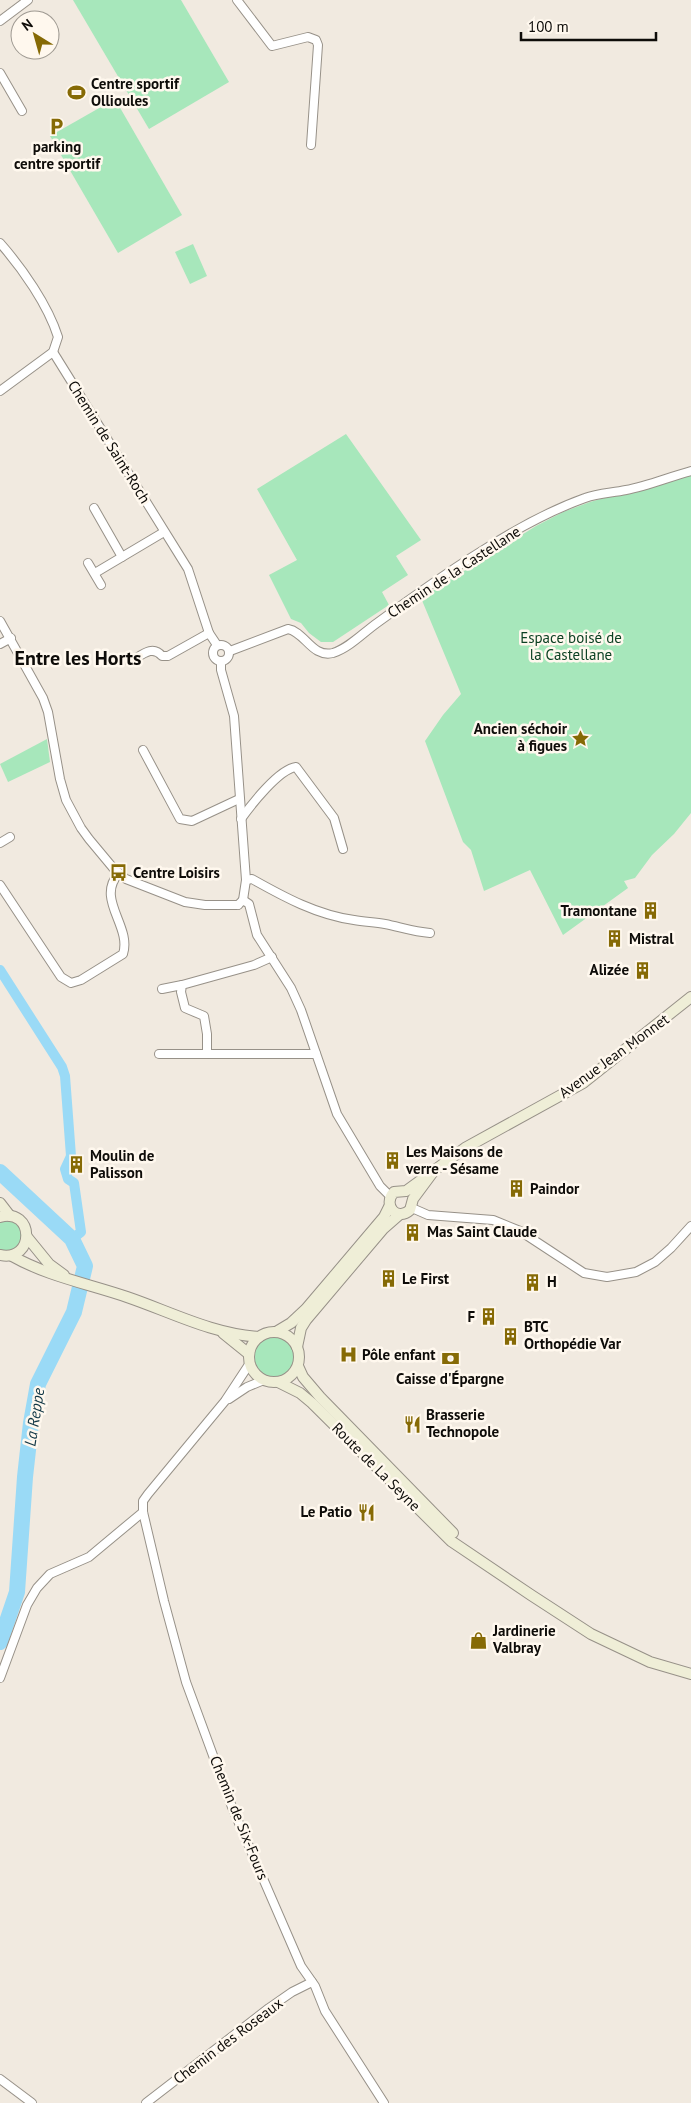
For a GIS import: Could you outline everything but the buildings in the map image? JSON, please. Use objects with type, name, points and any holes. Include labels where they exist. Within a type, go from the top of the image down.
[{"type":"main road","name":"Avenue Jean Monnet","points":[[390,1202],[398,1190],[406,1191],[465,1148],[583,1083],[691,998]]},
{"type":"main road","name":"Avenue Jean Monnet","points":[[297,1347],[301,1328],[306,1320],[383,1229],[399,1214],[407,1213],[433,1172]]},
{"type":"main road","points":[[406,1191],[413,1203]]},
{"type":"main road","points":[[390,1202],[399,1214]]},
{"type":"main road","points":[[0,1255],[12,1256],[38,1268],[95,1286],[220,1331],[259,1337],[276,1332],[306,1309],[384,1217],[390,1202]]},
{"type":"main road","points":[[0,1203],[5,1216],[21,1221],[27,1237],[49,1264],[66,1277]]},
{"type":"main road","points":[[12,1256],[22,1249],[27,1237]]},
{"type":"main road","points":[[220,1331],[249,1358],[257,1376],[264,1380],[278,1382],[294,1374],[300,1359],[297,1347],[289,1336],[276,1332]]},
{"type":"main road","points":[[249,1358],[251,1348],[259,1337]]},
{"type":"main road","name":"Route de La Seyne","points":[[298,1366],[303,1377],[320,1397],[473,1554]]},
{"type":"main road","name":"Route de La Seyne","points":[[278,1382],[300,1393],[312,1403],[451,1541],[591,1634],[650,1662],[688,1671]]},
{"type":"street","points":[[0,21],[28,0]]},
{"type":"street","points":[[236,0],[272,46],[308,37],[316,40],[318,45],[311,145]]},
{"type":"street","points":[[0,73],[22,111]]},
{"type":"street","points":[[0,243],[20,268],[58,337],[53,352],[0,391]]},
{"type":"street","name":"Chemin de Saint-Roch","points":[[53,352],[188,569],[194,581],[209,633],[217,645]]},
{"type":"street","name":"Chemin de la Castellane","points":[[230,651],[288,629],[295,630],[310,647],[327,653],[334,653],[475,555],[533,520],[585,498],[606,492],[625,490],[691,471]]},
{"type":"street","points":[[94,508],[122,557]]},
{"type":"street","points":[[95,574],[164,532]]},
{"type":"street","points":[[88,563],[101,585]]},
{"type":"street","points":[[0,621],[43,698],[48,712],[60,779],[66,800],[81,828],[119,874],[143,886],[185,902],[205,905],[243,906]]},
{"type":"street","points":[[130,662],[150,650],[156,650],[162,656],[168,656],[209,633]]},
{"type":"street","points":[[0,644],[11,638]]},
{"type":"street","points":[[224,644],[230,651],[228,658],[221,661],[214,657],[213,653],[217,645],[224,644]]},
{"type":"street","points":[[221,661],[221,670],[234,716],[246,880],[243,906],[257,934],[291,988],[301,1010],[337,1114],[390,1202]]},
{"type":"street","points":[[143,750],[180,820],[192,821],[240,799]]},
{"type":"street","points":[[241,819],[252,804],[284,772],[296,767],[334,818],[343,849]]},
{"type":"street","points":[[0,843],[10,837]]},
{"type":"street","points":[[0,885],[61,977],[71,983],[81,980],[123,954],[125,947],[124,938],[109,893],[115,878],[119,874]]},
{"type":"street","points":[[246,880],[252,879],[297,904],[319,912],[430,933]]},
{"type":"street","points":[[162,989],[254,965],[272,957]]},
{"type":"street","points":[[182,985],[181,992],[185,1008],[204,1016],[207,1034],[207,1054]]},
{"type":"street","points":[[159,1054],[316,1054]]},
{"type":"street","points":[[413,1203],[428,1215],[493,1220],[520,1230],[584,1273],[607,1278],[636,1272],[655,1262],[691,1226]]},
{"type":"street","points":[[0,1678],[27,1605],[37,1588],[50,1574],[89,1556],[143,1509],[148,1494],[225,1401],[249,1358]]},
{"type":"street","points":[[225,1401],[247,1387],[264,1380]]},
{"type":"street","name":"Chemin de Six-Fours","points":[[143,1509],[164,1601],[186,1682],[232,1807],[301,1966],[312,1982],[325,2011],[384,2103]]},
{"type":"street","name":"Chemin des Roseaux","points":[[146,2103],[269,2008],[292,1992],[312,1982]]},
{"type":"street","points":[[0,2079],[32,2103]]},
{"type":"green space","points":[[73,0],[181,0],[229,82],[149,129]]},
{"type":"green space","points":[[115,99],[182,215],[118,253],[50,136]]},
{"type":"green space","points":[[193,244],[207,276],[190,284],[175,252]]},
{"type":"green space","points":[[346,434],[421,540],[396,556],[408,575],[382,592],[389,605],[333,642],[321,642],[309,633],[301,623],[291,619],[269,575],[297,560],[257,489]]},
{"type":"green space","name":"Espace boisé de la Castellane","points":[[691,473],[691,813],[674,834],[652,855],[635,878],[624,881],[628,888],[563,935],[530,870],[484,891],[471,850],[463,842],[425,741],[443,715],[461,694],[421,598],[536,526],[563,512],[590,502]]},
{"type":"green space","points":[[47,739],[50,762],[8,782],[0,764]]},
{"type":"green space","points":[[0,1217],[16,1218],[25,1243],[0,1255]]},
{"type":"green space","points":[[269,1332],[279,1332],[292,1339],[299,1352],[299,1362],[292,1375],[279,1382],[269,1382],[260,1378],[253,1371],[249,1362],[249,1352],[253,1343],[260,1336]]},
{"type":"waterway","points":[[0,970],[62,1067],[65,1076],[71,1156],[65,1169],[68,1179],[74,1183],[81,1232],[72,1239]]},
{"type":"waterway","name":"La Reppe","points":[[0,1172],[72,1239],[85,1266],[74,1312],[38,1384],[31,1423],[25,1477],[17,1592],[0,1642]]},
{"type":"place","name":"Centre sportif Ollioules","points":[[77,93]]},
{"type":"place","name":"parking centre sportif","points":[[57,126]]},
{"type":"place","name":"Ancien séchoir à figues","points":[[581,738]]},
{"type":"place","name":"Centre Loisirs","points":[[119,873]]},
{"type":"place","name":"Tramontane","points":[[651,911]]},
{"type":"place","name":"Mistral","points":[[615,939]]},
{"type":"place","name":"Alizée","points":[[643,970]]},
{"type":"place","name":"Les Maisons de verre - Sésame","points":[[392,1161]]},
{"type":"place","name":"Moulin de Palisson","points":[[76,1165]]},
{"type":"place","name":"Paindor","points":[[516,1189]]},
{"type":"place","name":"Mas Saint Claude","points":[[413,1232]]},
{"type":"place","name":"Le First","points":[[388,1279]]},
{"type":"place","name":"H","points":[[533,1282]]},
{"type":"place","name":"F","points":[[489,1317]]},
{"type":"place","name":"BTC Orthopédie Var","points":[[510,1336]]},
{"type":"place","name":"Pôle enfant","points":[[348,1355]]},
{"type":"place","name":"Caisse d'Épargne","points":[[450,1358]]},
{"type":"place","name":"Brasserie Technopole","points":[[412,1424]]},
{"type":"place","name":"Le Patio","points":[[366,1512]]},
{"type":"place","name":"Jardinerie Valbray","points":[[479,1640]]},
{"type":"district","name":"Entre les Horts","points":[[78,658]]}]
